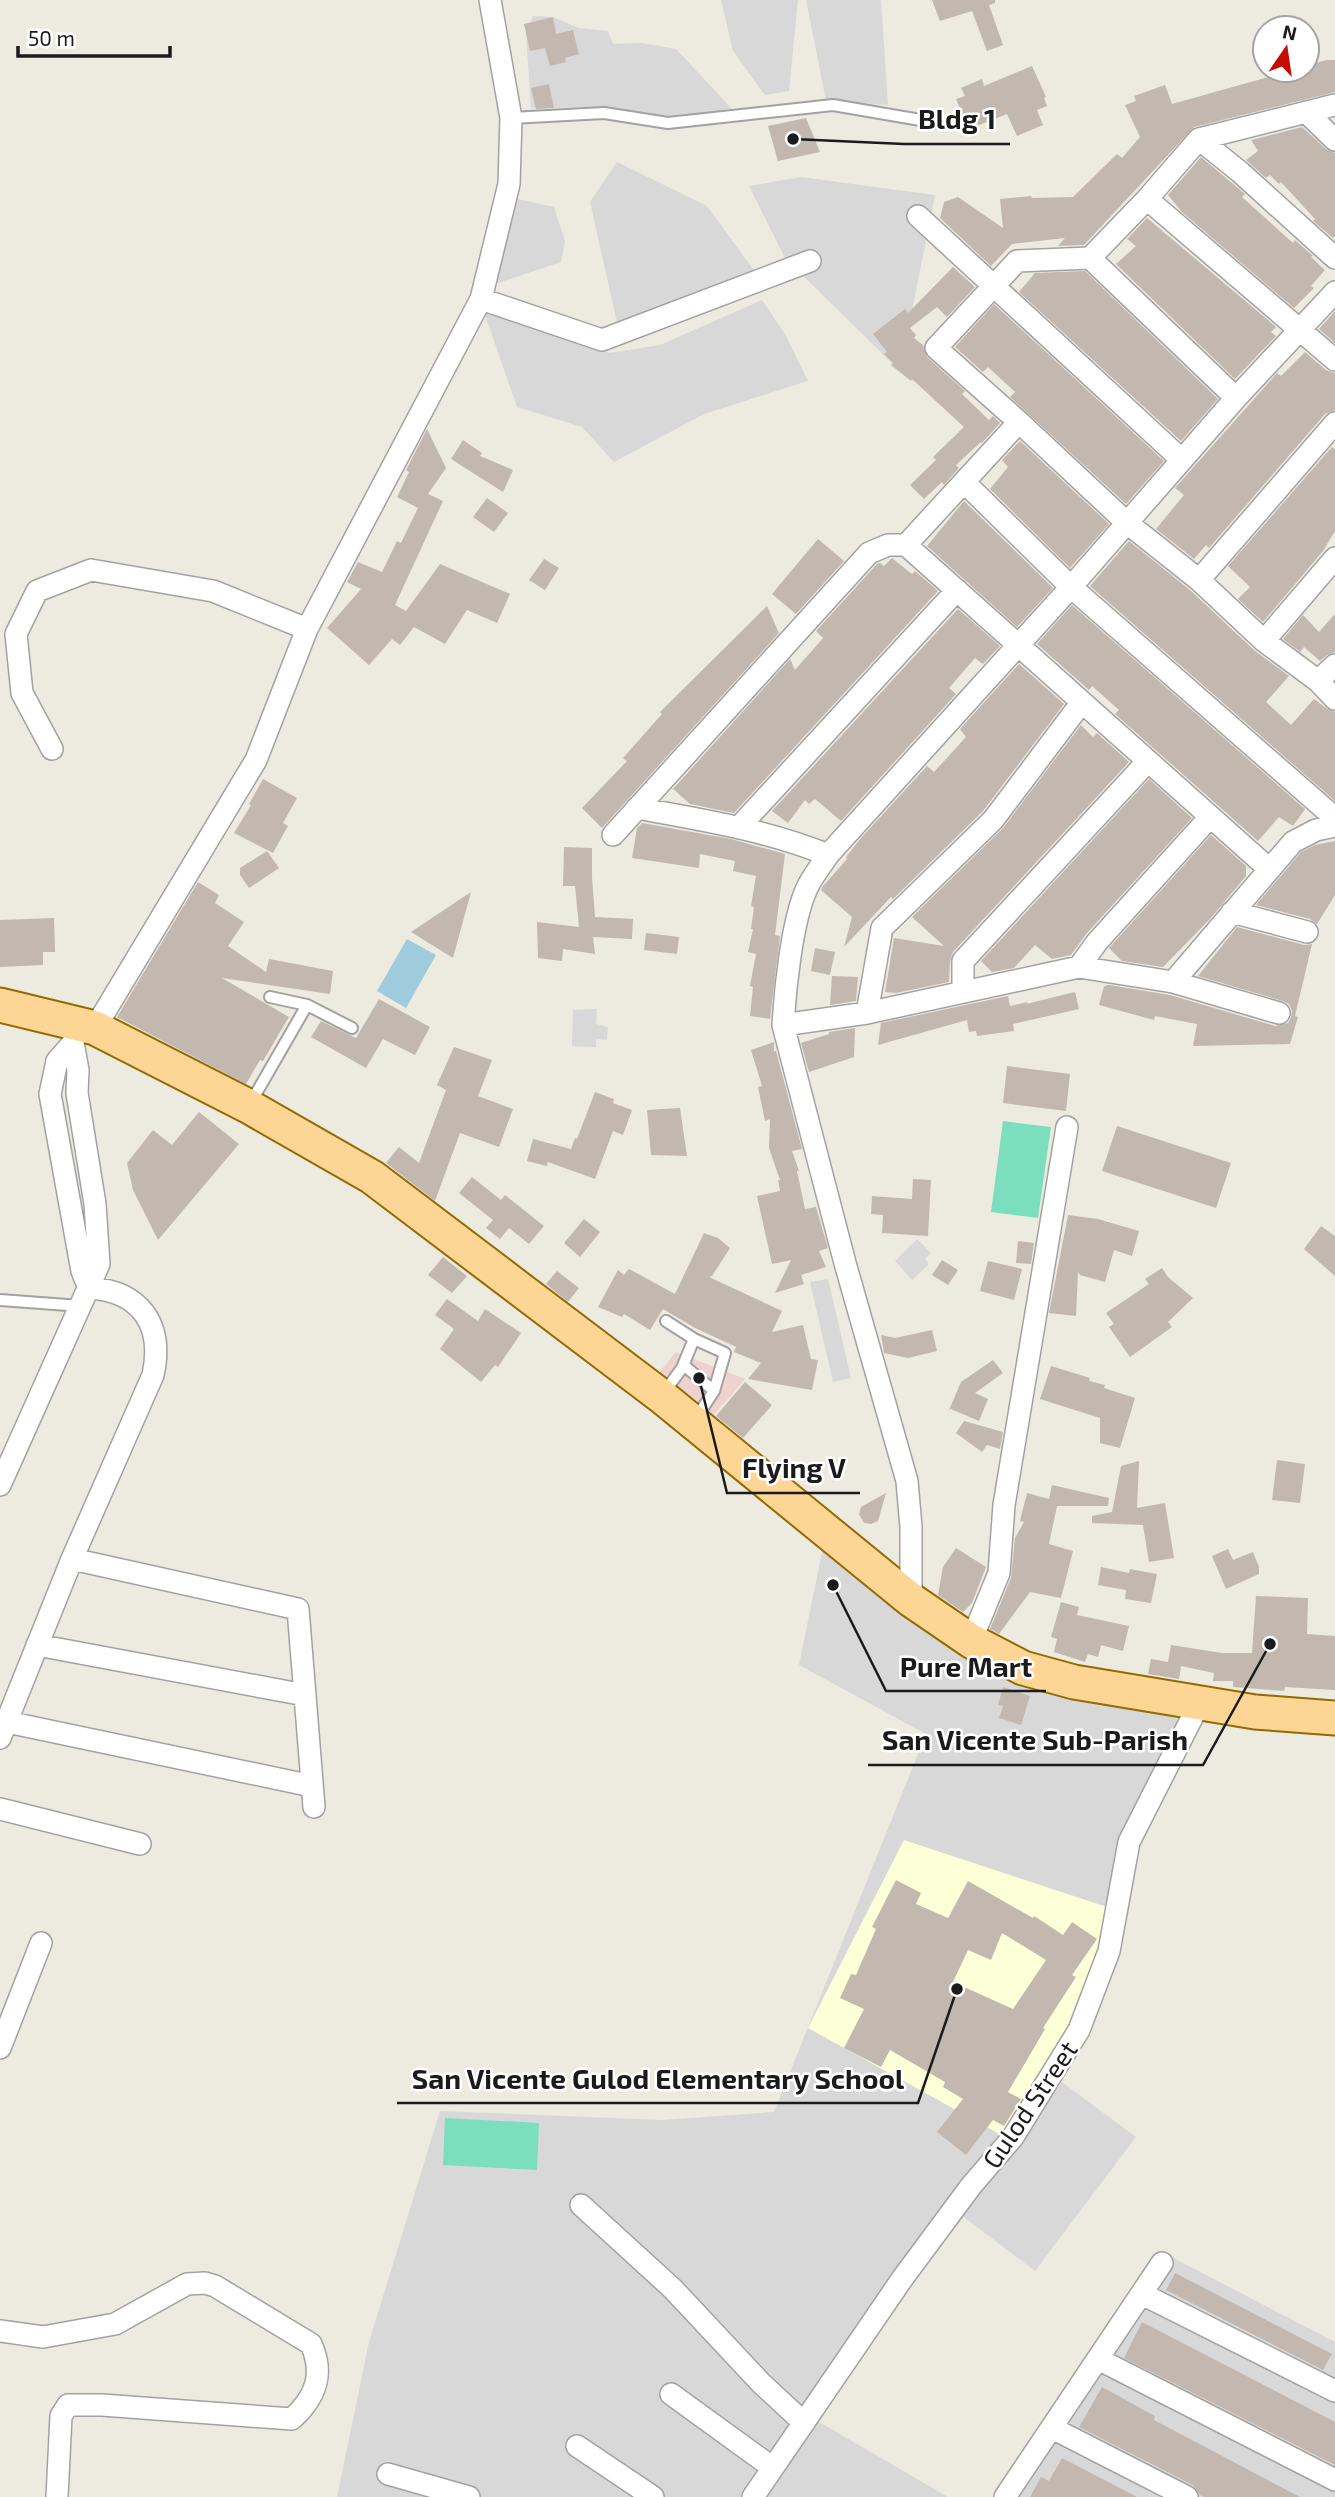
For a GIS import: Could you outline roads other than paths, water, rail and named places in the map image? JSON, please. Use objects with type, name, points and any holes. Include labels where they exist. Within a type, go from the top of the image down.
[{"type":"main road","points":[[0,1005],[82,1031],[248,1106],[373,1177],[662,1396],[911,1600],[971,1641],[1023,1668],[1074,1682],[1255,1712],[1335,1718]]},
{"type":"street","points":[[0,1484],[99,1264],[95,1204],[77,1093],[82,1031],[256,760],[307,629],[481,299],[509,184],[511,118],[490,0]]},
{"type":"street","points":[[1335,105],[1199,139],[1147,199],[1090,258],[1017,261],[936,348],[1126,522],[1199,580],[1264,641],[1318,681],[1335,699]]},
{"type":"street","points":[[1306,112],[1335,140]]},
{"type":"street","points":[[1199,139],[1335,257]]},
{"type":"street","points":[[1147,199],[1335,360]]},
{"type":"street","points":[[918,216],[1182,460]]},
{"type":"street","points":[[1090,258],[1236,398]]},
{"type":"street","points":[[481,299],[601,340],[810,261]]},
{"type":"street","points":[[911,1600],[911,1527],[907,1481],[845,1263],[783,1025],[784,1002],[800,909],[807,887],[828,855],[1071,587],[1236,398],[1335,292]]},
{"type":"street","points":[[906,545],[1019,422]]},
{"type":"street","points":[[1199,580],[1335,423]]},
{"type":"street","points":[[964,482],[1071,587],[1335,818]]},
{"type":"street","points":[[613,835],[869,553],[888,545],[906,545],[1268,868]]},
{"type":"street","points":[[1264,641],[1335,558]]},
{"type":"street","points":[[52,749],[22,693],[16,634],[37,591],[91,570],[213,591],[307,629]]},
{"type":"street","points":[[739,827],[957,590]]},
{"type":"street","points":[[1318,681],[1335,665]]},
{"type":"street","points":[[867,1013],[882,928],[993,820],[1082,702]]},
{"type":"street","points":[[963,992],[963,961],[1148,761]]},
{"type":"street","points":[[637,808],[739,827],[789,840],[828,855]]},
{"type":"street","points":[[1079,967],[1097,942],[1210,817]]},
{"type":"street","points":[[1172,982],[1293,842],[1316,830],[1335,826]]},
{"type":"street","points":[[1232,912],[1307,932]]},
{"type":"street","points":[[783,1025],[867,1013],[1079,967],[1172,982],[1279,1013]]},
{"type":"street","points":[[971,1641],[999,1573],[1004,1505],[1067,1127]]},
{"type":"street","points":[[72,1559],[298,1609],[313,1796],[3,1730],[72,1559],[153,1375],[157,1356],[155,1334],[137,1305],[115,1292],[85,1297]]},
{"type":"street","points":[[37,1645],[305,1695]]},
{"type":"street","name":"Gulod Street","points":[[753,2497],[910,2269],[971,2186],[1013,2137],[1079,2030],[1109,1951],[1129,1842],[1199,1704]]},
{"type":"street","points":[[0,1809],[140,1844]]},
{"type":"street","points":[[0,2048],[41,1942]]},
{"type":"street","points":[[581,2205],[673,2289],[761,2383],[804,2423]]},
{"type":"street","points":[[1007,2496],[1162,2263]]},
{"type":"street","points":[[0,2331],[43,2337],[114,2324],[187,2284],[205,2283],[215,2286],[311,2344],[315,2353],[318,2373],[314,2393],[292,2419],[102,2405],[68,2405],[61,2416],[57,2497]]},
{"type":"street","points":[[1142,2294],[1335,2391]]},
{"type":"street","points":[[1098,2359],[1335,2480]]},
{"type":"street","points":[[671,2394],[773,2469]]},
{"type":"street","points":[[1052,2428],[1188,2497]]},
{"type":"street","points":[[577,2446],[653,2497]]},
{"type":"street","points":[[388,2474],[469,2497]]},
{"type":"lane","points":[[511,118],[604,113],[668,123],[832,105],[938,123]]},
{"type":"lane","points":[[270,997],[307,1006],[352,1028]]},
{"type":"lane","points":[[248,1106],[307,1006]]},
{"type":"lane","points":[[0,1300],[85,1297]]},
{"type":"lane","points":[[666,1321],[694,1339],[725,1353],[714,1391],[694,1422]]},
{"type":"lane","points":[[662,1396],[682,1368],[694,1339]]},
{"type":"lane","points":[[682,1368],[685,1367],[714,1391]]},
{"type":"water","points":[[407,939],[436,955],[406,1008],[377,991]]},
{"type":"place","name":"Bldg 1","points":[[793,139]]},
{"type":"place","name":"Flying V","points":[[699,1378]]},
{"type":"place","name":"Pure Mart","points":[[833,1585]]},
{"type":"place","name":"San Vicente Sub-Parish","points":[[1270,1644]]},
{"type":"place","name":"San Vicente Gulod Elementary School","points":[[957,1989]]}]
